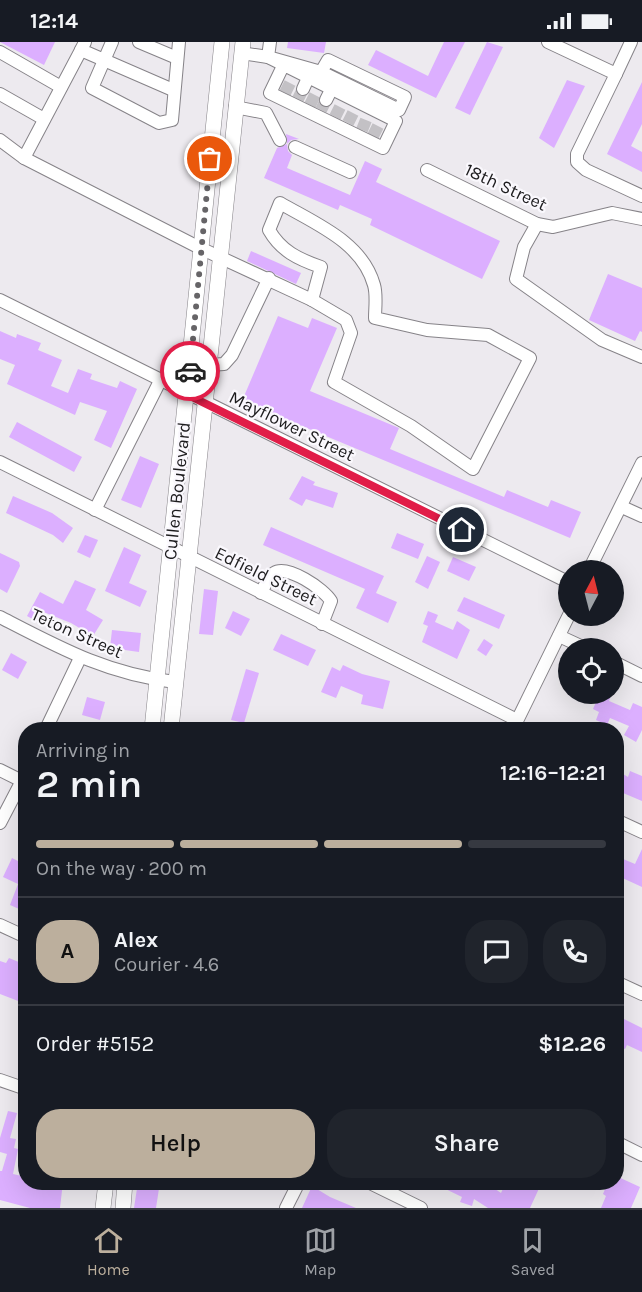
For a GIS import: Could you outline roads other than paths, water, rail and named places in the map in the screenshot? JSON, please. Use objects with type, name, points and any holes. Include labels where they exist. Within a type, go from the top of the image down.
[{"type":"main road","name":"Cullen Boulevard","points":[[153,722],[188,395],[200,248],[222,42]]},
{"type":"main road","name":"Cullen Boulevard","points":[[172,722],[242,48]]},
{"type":"main road","points":[[217,93],[236,101]]},
{"type":"main road","points":[[103,1208],[105,1190]]},
{"type":"main road","points":[[123,1208],[124,1190]]},
{"type":"street","points":[[112,42],[103,58],[92,88],[159,123],[172,120],[179,42]]},
{"type":"street","points":[[140,42],[177,58]]},
{"type":"street","points":[[268,57],[270,42]]},
{"type":"street","points":[[548,42],[616,74]]},
{"type":"street","points":[[632,42],[577,154],[576,162],[586,170],[642,196]]},
{"type":"street","points":[[24,158],[83,46],[163,88],[174,90]]},
{"type":"street","points":[[242,48],[268,57],[354,97]]},
{"type":"street","points":[[0,52],[61,87]]},
{"type":"street","points":[[268,57],[283,66],[288,87]]},
{"type":"street","points":[[283,66],[270,93],[288,87],[354,97]]},
{"type":"street","points":[[288,87],[354,97]]},
{"type":"street","points":[[0,94],[44,118]]},
{"type":"street","points":[[236,101],[266,113],[280,140]]},
{"type":"street","points":[[0,140],[24,158],[200,248],[269,278],[346,320],[351,333],[334,382],[411,426],[472,469],[530,358],[488,335],[427,330],[375,318],[375,286],[364,260],[339,237],[280,203],[269,230],[277,244],[298,259],[321,267],[312,300]]},
{"type":"street","points":[[295,147],[350,172]]},
{"type":"street","name":"18th Street","points":[[427,170],[537,224],[553,227],[612,213],[642,219]]},
{"type":"street","points":[[537,224],[524,247],[516,279],[602,340],[642,357]]},
{"type":"street","points":[[209,365],[224,364],[232,355],[269,278]]},
{"type":"street","name":"Mayflower Street","points":[[0,300],[558,577]]},
{"type":"street","points":[[95,510],[160,381]]},
{"type":"street","name":"Edfield Street","points":[[0,462],[322,624],[509,722]]},
{"type":"street","points":[[595,560],[642,463]]},
{"type":"street","points":[[622,507],[642,516]]},
{"type":"street","points":[[261,593],[272,574],[278,571],[294,573],[326,593],[331,601],[322,624]]},
{"type":"street","name":"Teton Street","points":[[0,617],[80,658],[118,672],[175,682]]},
{"type":"street","points":[[517,722],[564,626]]},
{"type":"street","points":[[560,636],[564,638]]},
{"type":"street","points":[[49,722],[80,658]]},
{"type":"street","points":[[624,667],[642,676]]},
{"type":"street","points":[[0,770],[18,777]]},
{"type":"street","points":[[0,824],[18,790]]},
{"type":"street","points":[[624,824],[642,832]]},
{"type":"street","points":[[0,925],[18,933]]},
{"type":"street","points":[[624,986],[642,994]]},
{"type":"street","points":[[0,1080],[18,1086]]},
{"type":"street","points":[[624,1146],[642,1155]]},
{"type":"street","points":[[286,1208],[295,1190]]},
{"type":"street","points":[[385,1190],[422,1208]]},
{"type":"tunnel","points":[[285,93],[290,83]]},
{"type":"tunnel","points":[[298,99],[303,89]]},
{"type":"tunnel","points":[[310,105],[315,95]]},
{"type":"tunnel","points":[[321,110],[326,100]]},
{"type":"tunnel","points":[[335,117],[340,107]]},
{"type":"tunnel","points":[[348,123],[353,113]]},
{"type":"tunnel","points":[[362,130],[366,120]]},
{"type":"tunnel","points":[[373,136],[378,126]]}]
